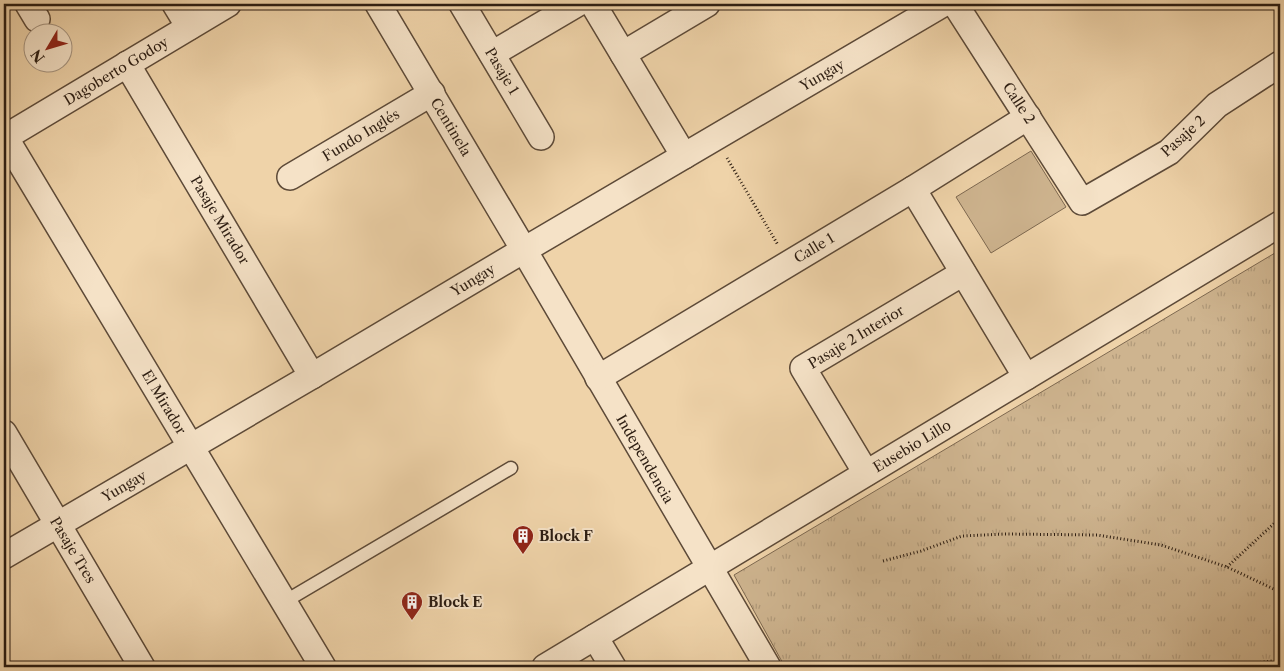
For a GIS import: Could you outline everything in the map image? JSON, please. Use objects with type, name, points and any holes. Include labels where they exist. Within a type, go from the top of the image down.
[{"type":"street","points":[[175,4],[189,27]]},
{"type":"street","name":"Dagoberto Godoy","points":[[4,137],[228,4]]},
{"type":"street","name":"Centinela","points":[[378,4],[524,250]]},
{"type":"street","name":"Pasaje 1","points":[[462,4],[541,137]]},
{"type":"street","points":[[492,54],[577,4]]},
{"type":"street","points":[[593,4],[684,156]]},
{"type":"street","points":[[623,54],[707,4]]},
{"type":"street","name":"Calle 2","points":[[941,5],[1028,117],[1082,202]]},
{"type":"street","name":"Yungay","points":[[4,556],[941,5]]},
{"type":"street","name":"Pasaje Mirador","points":[[127,64],[312,376]]},
{"type":"street","name":"Pasaje 2","points":[[1082,202],[1169,152],[1216,105],[1280,64]]},
{"type":"street","name":"Fundo Inglés","points":[[290,178],[432,93]]},
{"type":"street","name":"Calle 1","points":[[598,378],[1028,117]]},
{"type":"street","name":"El Mirador","points":[[4,137],[323,667]]},
{"type":"street","points":[[912,189],[1026,378]]},
{"type":"street","name":"Eusebio Lillo","points":[[544,667],[1280,224]]},
{"type":"street","name":"Independencia","points":[[524,250],[768,667]]},
{"type":"street","name":"Pasaje 2 Interior","points":[[866,473],[803,368],[963,273]]},
{"type":"street","name":"Pasaje Tres","points":[[4,433],[142,667]]},
{"type":"street","points":[[595,637],[613,667]]},
{"type":"lane","points":[[284,602],[511,468]]},
{"type":"path","points":[[716,138],[789,263]]},
{"type":"path","points":[[1227,567],[1280,518]]},
{"type":"path","points":[[883,561],[921,551],[962,536],[1005,534],[1097,535],[1161,545],[1227,567],[1280,592]]},
{"type":"path","points":[[1222,667],[1280,660]]},
{"type":"green space","points":[[1031,151],[1066,207],[991,253],[956,197]]},
{"type":"green space","points":[[1280,250],[1280,667],[785,667],[734,575]]},
{"type":"place","name":"Block F","points":[[523,555]]},
{"type":"place","name":"Block E","points":[[412,621]]}]
